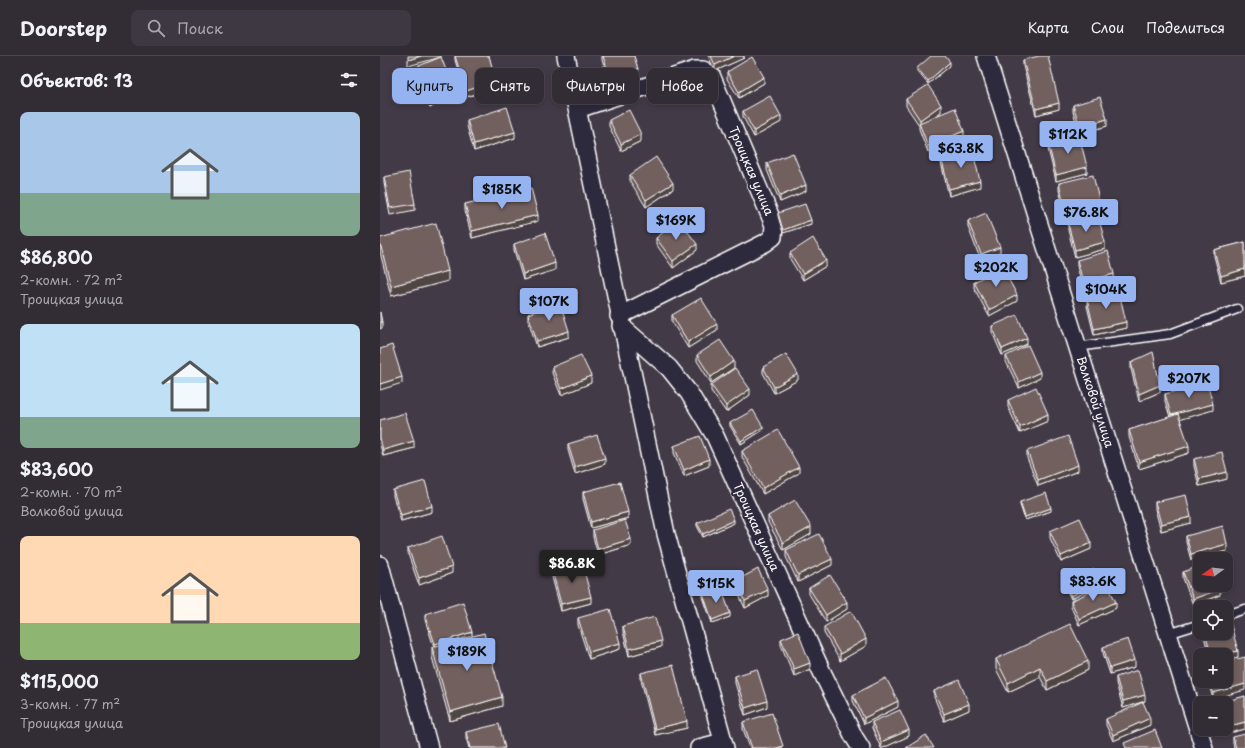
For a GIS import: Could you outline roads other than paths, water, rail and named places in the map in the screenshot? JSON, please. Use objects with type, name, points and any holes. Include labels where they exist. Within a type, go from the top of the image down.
[{"type":"street","points":[[566,56],[620,321],[666,534],[724,745],[699,748]]},
{"type":"street","name":"Волковой улица","points":[[986,56],[1204,748]]},
{"type":"street","name":"Троицкая улица","points":[[578,109],[695,70],[703,70],[711,75],[774,225],[773,237],[620,321],[669,368],[689,393],[715,436],[821,670],[854,737],[861,748]]},
{"type":"street","points":[[380,565],[429,748]]},
{"type":"lane","points":[[1077,347],[1170,334],[1237,309]]},
{"type":"lane","points":[[1233,613],[1245,609]]},
{"type":"lane","points":[[1168,634],[1193,626]]}]
